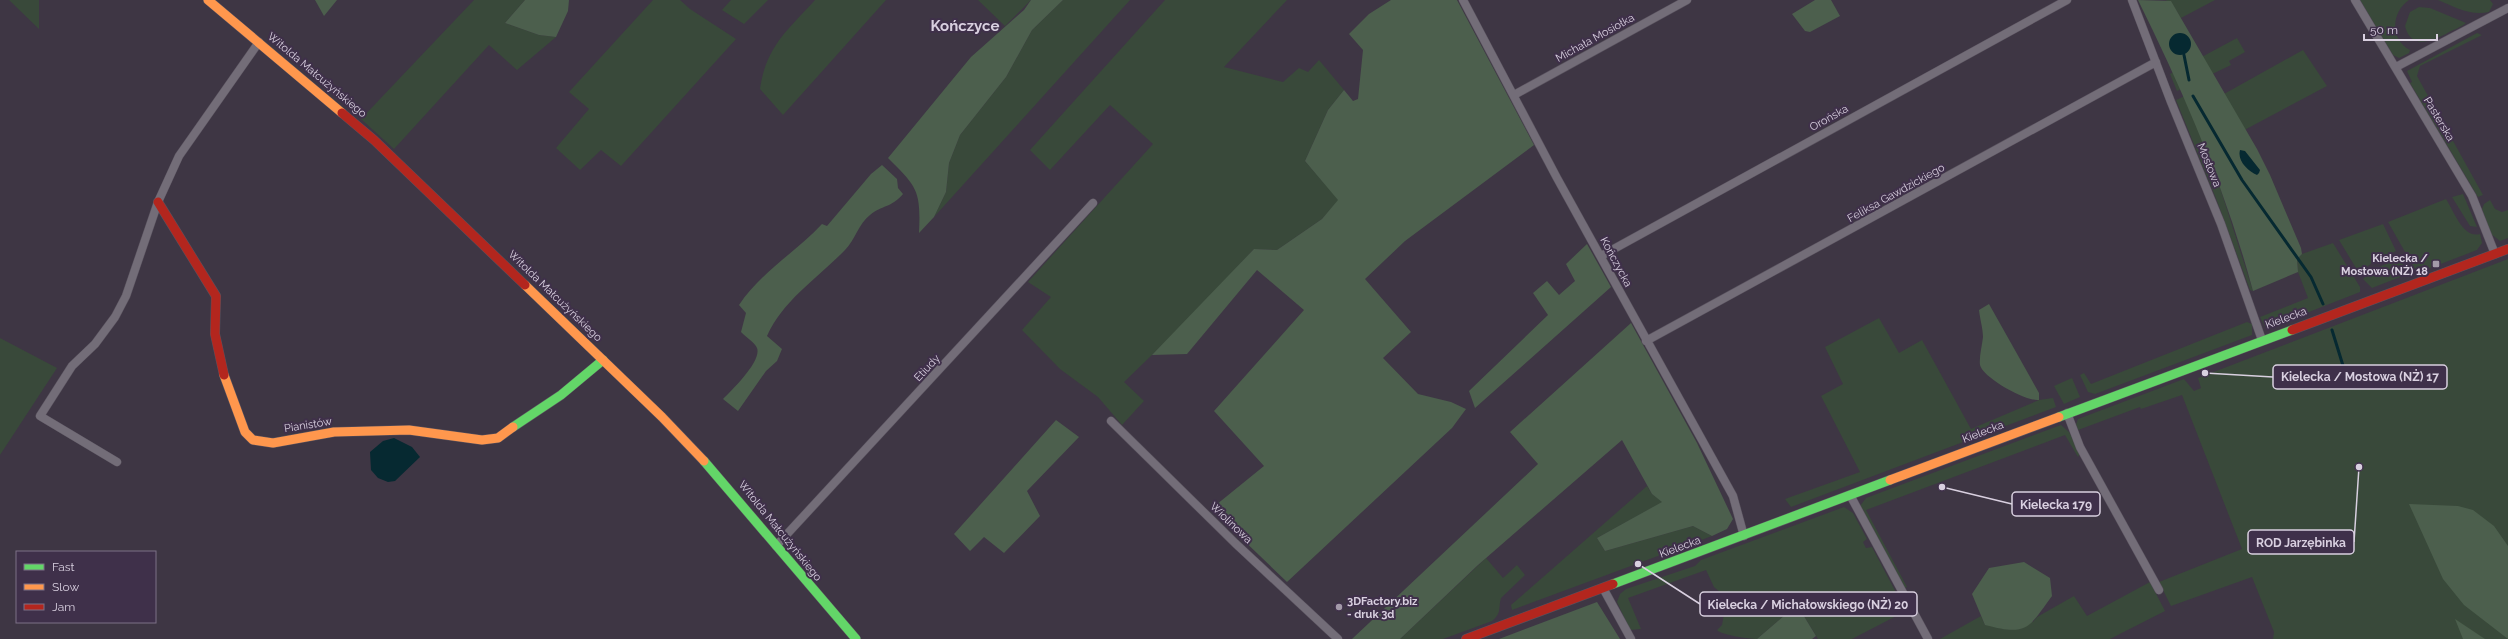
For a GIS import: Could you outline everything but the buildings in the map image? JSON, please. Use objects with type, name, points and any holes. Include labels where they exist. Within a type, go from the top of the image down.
[{"type":"street","name":"Witolda Małcużyńskiego","points":[[208,0],[379,145],[603,360],[712,468],[776,546],[856,639]]},
{"type":"street","name":"Kończycka","points":[[1463,0],[1646,341],[1733,496],[1744,536]]},
{"type":"street","name":"Michała Mosiołka","points":[[1514,95],[1687,0]]},
{"type":"street","name":"Orońska","points":[[1601,256],[2067,0]]},
{"type":"street","name":"Mostowa","points":[[2132,0],[2221,224],[2262,340]]},
{"type":"street","name":"Pasterska","points":[[2355,0],[2472,196],[2495,254]]},
{"type":"street","points":[[2396,67],[2508,8]]},
{"type":"street","points":[[117,462],[40,416],[72,366],[95,344],[114,317],[126,296],[158,202],[179,156],[259,42]]},
{"type":"street","name":"Feliksa Gawdzickiego","points":[[1646,341],[2156,62]]},
{"type":"street","name":"Pianistów","points":[[158,202],[216,296],[215,334],[226,383],[244,432],[253,440],[274,443],[334,432],[409,430],[482,440],[498,438],[561,395],[603,360]]},
{"type":"street","name":"Etiudy","points":[[776,546],[1093,203]]},
{"type":"street","name":"Kielecka","points":[[1466,639],[2508,249]]},
{"type":"street","points":[[2067,413],[2080,446],[2159,590]]},
{"type":"street","name":"Wiolinowa","points":[[1111,421],[1235,543],[1338,639]]},
{"type":"street","points":[[1850,495],[1928,639]]},
{"type":"street","points":[[1603,588],[1631,639]]},
{"type":"green space","points":[[9,0],[39,0],[39,29]]},
{"type":"green space","points":[[315,0],[337,0],[324,16]]},
{"type":"green space","points":[[474,0],[525,0],[505,23],[539,35],[556,37],[517,70],[489,45],[394,149],[361,119]]},
{"type":"green space","points":[[525,0],[569,0],[568,11],[556,37],[539,35],[505,23]]},
{"type":"green space","points":[[653,0],[680,0],[690,9],[736,39],[621,166],[601,150],[580,170],[556,148],[589,109],[569,92]]},
{"type":"green space","points":[[731,0],[768,0],[744,24],[722,10]]},
{"type":"green space","points":[[815,0],[886,0],[783,115],[760,89],[763,74],[767,61],[773,50],[787,30]]},
{"type":"green space","points":[[978,0],[1031,0],[1005,26]]},
{"type":"green space","points":[[1031,0],[1063,0],[1032,30],[1006,77],[960,135],[949,163],[946,192],[934,217],[919,233],[919,207],[915,190],[911,183],[888,158],[971,57],[1024,10]]},
{"type":"green space","points":[[1063,0],[1130,0],[934,217],[946,192],[949,163],[960,135],[1006,77],[1032,30]]},
{"type":"green space","points":[[1165,0],[1287,0],[1224,67],[1283,82],[1299,68],[1308,72],[1319,60],[1344,90],[1328,110],[1305,161],[1339,200],[1322,219],[1277,250],[1254,249],[1184,324],[1124,382],[1144,401],[1122,425],[1098,397],[1060,369],[1022,330],[1051,297],[1028,282],[1153,144],[1110,105],[1050,170],[1030,150]]},
{"type":"green space","points":[[1391,0],[1457,0],[1534,145],[1405,241],[1365,279],[1411,332],[1383,358],[1418,394],[1451,402],[1466,409],[1452,428],[1287,582],[1211,509],[1264,466],[1214,411],[1304,310],[1257,270],[1187,354],[1152,355],[1254,249],[1277,250],[1322,219],[1338,200],[1305,161],[1328,110],[1344,90],[1353,101],[1358,99],[1363,50],[1349,34],[1369,14]]},
{"type":"green space","points":[[1815,0],[1831,0],[1840,16],[1810,32],[1805,31],[1792,14]]},
{"type":"green space","points":[[2138,0],[2171,1],[2257,149],[2270,175],[2301,248],[2302,254],[2297,259],[2298,272],[2253,291],[2230,216],[2203,142],[2172,70]]},
{"type":"green space","points":[[2165,0],[2215,0],[2181,18],[2171,2]]},
{"type":"green space","points":[[2360,0],[2409,0],[2399,11],[2395,26],[2399,40],[2410,50],[2409,53],[2399,58],[2393,55]]},
{"type":"green space","points":[[2438,0],[2490,0],[2493,4],[2489,12],[2475,13]]},
{"type":"green space","points":[[2419,7],[2430,8],[2466,23],[2434,39],[2422,42],[2417,41],[2408,34],[2405,26],[2410,12]]},
{"type":"green space","points":[[2477,33],[2482,35],[2420,66],[2417,76],[2483,195],[2478,197],[2410,83],[2412,82],[2407,71]]},
{"type":"green space","points":[[2237,38],[2245,52],[2229,61],[2231,65],[2177,91],[2170,74]]},
{"type":"green space","points":[[2303,50],[2327,86],[2205,151],[2217,178],[2253,291],[2250,290],[2217,201],[2176,100],[2207,86],[2215,99]]},
{"type":"green space","points":[[882,165],[897,179],[898,188],[903,194],[899,199],[879,209],[866,218],[845,250],[782,311],[767,336],[782,349],[777,361],[766,371],[738,411],[723,399],[745,375],[755,360],[757,354],[756,346],[741,332],[746,313],[739,305],[768,272],[822,224],[827,226],[871,174]]},
{"type":"green space","points":[[2463,194],[2477,227],[2470,226],[2452,197]]},
{"type":"green space","points":[[2446,199],[2464,228],[2474,234],[2480,234],[2482,243],[2477,250],[2417,273],[2388,222]]},
{"type":"green space","points":[[2490,200],[2495,209],[2502,212],[2508,210],[2508,238],[2500,241],[2491,234],[2482,209],[2484,204]]},
{"type":"green space","points":[[2383,224],[2396,251],[2373,262],[2359,273],[2339,240]]},
{"type":"green space","points":[[2333,243],[2360,287],[2360,292],[2286,321],[2265,327],[2260,317],[2308,298],[2298,272],[2297,259],[2302,254]]},
{"type":"green space","points":[[1587,244],[1611,287],[1475,408],[1469,391],[1548,315],[1533,293],[1547,281],[1559,295],[1575,281],[1566,264]]},
{"type":"green space","points":[[2508,259],[2508,639],[2273,639],[2274,632],[2252,577],[2171,606],[2159,582],[2242,549],[2182,395],[2141,409],[2140,407],[2078,430],[2076,425],[2078,419],[2184,379],[2194,391],[2201,388],[2198,378]]},
{"type":"green space","points":[[2392,261],[2401,261],[2408,274],[2372,288],[2363,279],[2373,270]]},
{"type":"green space","points":[[1989,304],[2039,393],[2039,400],[2033,400],[2006,388],[1989,376],[1980,365],[1983,331],[1979,310]]},
{"type":"green space","points":[[1879,318],[1899,353],[1922,340],[1971,429],[2039,400],[2053,398],[2056,407],[1791,507],[1785,499],[1860,472],[1821,396],[1843,384],[1825,347]]},
{"type":"green space","points":[[2247,322],[2252,324],[2252,335],[2095,394],[2088,392],[2080,375],[2084,373],[2091,384]]},
{"type":"green space","points":[[1631,323],[1697,443],[1733,519],[1727,529],[1712,536],[1693,526],[1605,551],[1597,538],[1662,502],[1652,494],[1622,440],[1478,565],[1400,639],[1352,639],[1538,464],[1510,432]]},
{"type":"green space","points":[[0,338],[57,368],[0,455]]},
{"type":"green space","points":[[2072,378],[2080,397],[2064,404],[2054,386]]},
{"type":"green space","points":[[1056,420],[1079,437],[1027,491],[1040,516],[1004,553],[984,537],[970,551],[954,534]]},
{"type":"green space","points":[[2061,425],[2069,432],[2080,453],[2078,457],[2065,435],[1866,510],[1907,587],[1904,588],[1860,506],[1866,498]]},
{"type":"green space","points":[[1647,486],[1652,494],[1663,502],[1597,538],[1605,551],[1693,526],[1712,536],[1512,610],[1511,605]]},
{"type":"green space","points":[[2409,504],[2458,506],[2473,510],[2494,526],[2508,546],[2508,639],[2464,605],[2443,579]]},
{"type":"green space","points":[[1844,507],[1853,513],[1867,539],[1863,542],[1866,548],[1872,547],[1901,602],[1897,604],[1902,613],[1852,639],[1818,639],[1799,608],[1793,608],[1757,639],[1730,635],[1717,630],[1722,625],[1727,598],[1714,587],[1706,570],[1628,598],[1641,629],[1630,630],[1617,602],[1620,594],[1626,589],[1695,566],[1701,560]]},
{"type":"green space","points":[[1486,558],[1503,578],[1517,565],[1525,575],[1501,598],[1497,616],[1492,621],[1443,639],[1400,639]]},
{"type":"green space","points":[[2024,562],[2050,578],[2052,596],[2031,623],[2025,627],[2010,630],[1985,625],[1972,594],[1989,568]]},
{"type":"green space","points":[[2150,582],[2165,611],[2110,639],[1940,639],[1981,616],[1985,625],[2033,622],[2037,617],[2074,596],[2087,616]]},
{"type":"green space","points":[[1597,602],[1620,639],[1499,639]]},
{"type":"green space","points":[[1793,608],[1799,608],[1816,636],[1812,639],[1757,639]]},
{"type":"green space","points":[[2455,619],[2485,639],[2463,639]]},
{"type":"water","points":[[2180,33],[2188,36],[2191,44],[2188,52],[2180,55],[2172,52],[2169,44],[2172,36]]},
{"type":"water","points":[[2240,150],[2245,151],[2260,170],[2257,175],[2244,165],[2240,158]]},
{"type":"water","points":[[394,438],[412,447],[420,457],[395,481],[388,482],[378,478],[371,470],[370,452],[383,441]]},
{"type":"waterway","points":[[2184,55],[2189,80]]},
{"type":"waterway","points":[[2193,96],[2242,180],[2311,277],[2323,304]]},
{"type":"waterway","points":[[2332,330],[2349,385]]},
{"type":"traffic: fast","points":[[2059,417],[2292,330]]},
{"type":"traffic: fast","points":[[513,427],[561,395],[603,360]]},
{"type":"traffic: fast","points":[[704,461],[856,639]]},
{"type":"traffic: fast","points":[[1613,584],[1890,480]]},
{"type":"traffic: slow","points":[[208,0],[342,113]]},
{"type":"traffic: slow","points":[[525,285],[662,417],[704,461]]},
{"type":"traffic: slow","points":[[224,375],[245,432],[253,440],[273,443],[334,432],[409,430],[482,440],[498,438],[513,427]]},
{"type":"traffic: slow","points":[[1890,480],[2059,417]]},
{"type":"traffic: jam","points":[[342,113],[374,140],[525,285]]},
{"type":"traffic: jam","points":[[158,202],[216,296],[215,334],[224,375]]},
{"type":"traffic: jam","points":[[2292,330],[2508,249]]},
{"type":"traffic: jam","points":[[1466,639],[1613,584]]},
{"type":"place","name":"Kielecka / Mostowa (NŻ) 18","points":[[2436,264]]},
{"type":"place","name":"Kielecka / Mostowa (NŻ) 17","points":[[2205,373]]},
{"type":"place","name":"ROD Jarzębinka","points":[[2359,467]]},
{"type":"place","name":"Kielecka 179","points":[[1942,487]]},
{"type":"place","name":"Kielecka / Michałowskiego (NŻ) 20","points":[[1638,564]]},
{"type":"place","name":"3DFactory.biz - druk 3d","points":[[1339,607]]},
{"type":"district","name":"Kończyce","points":[[965,26]]}]
